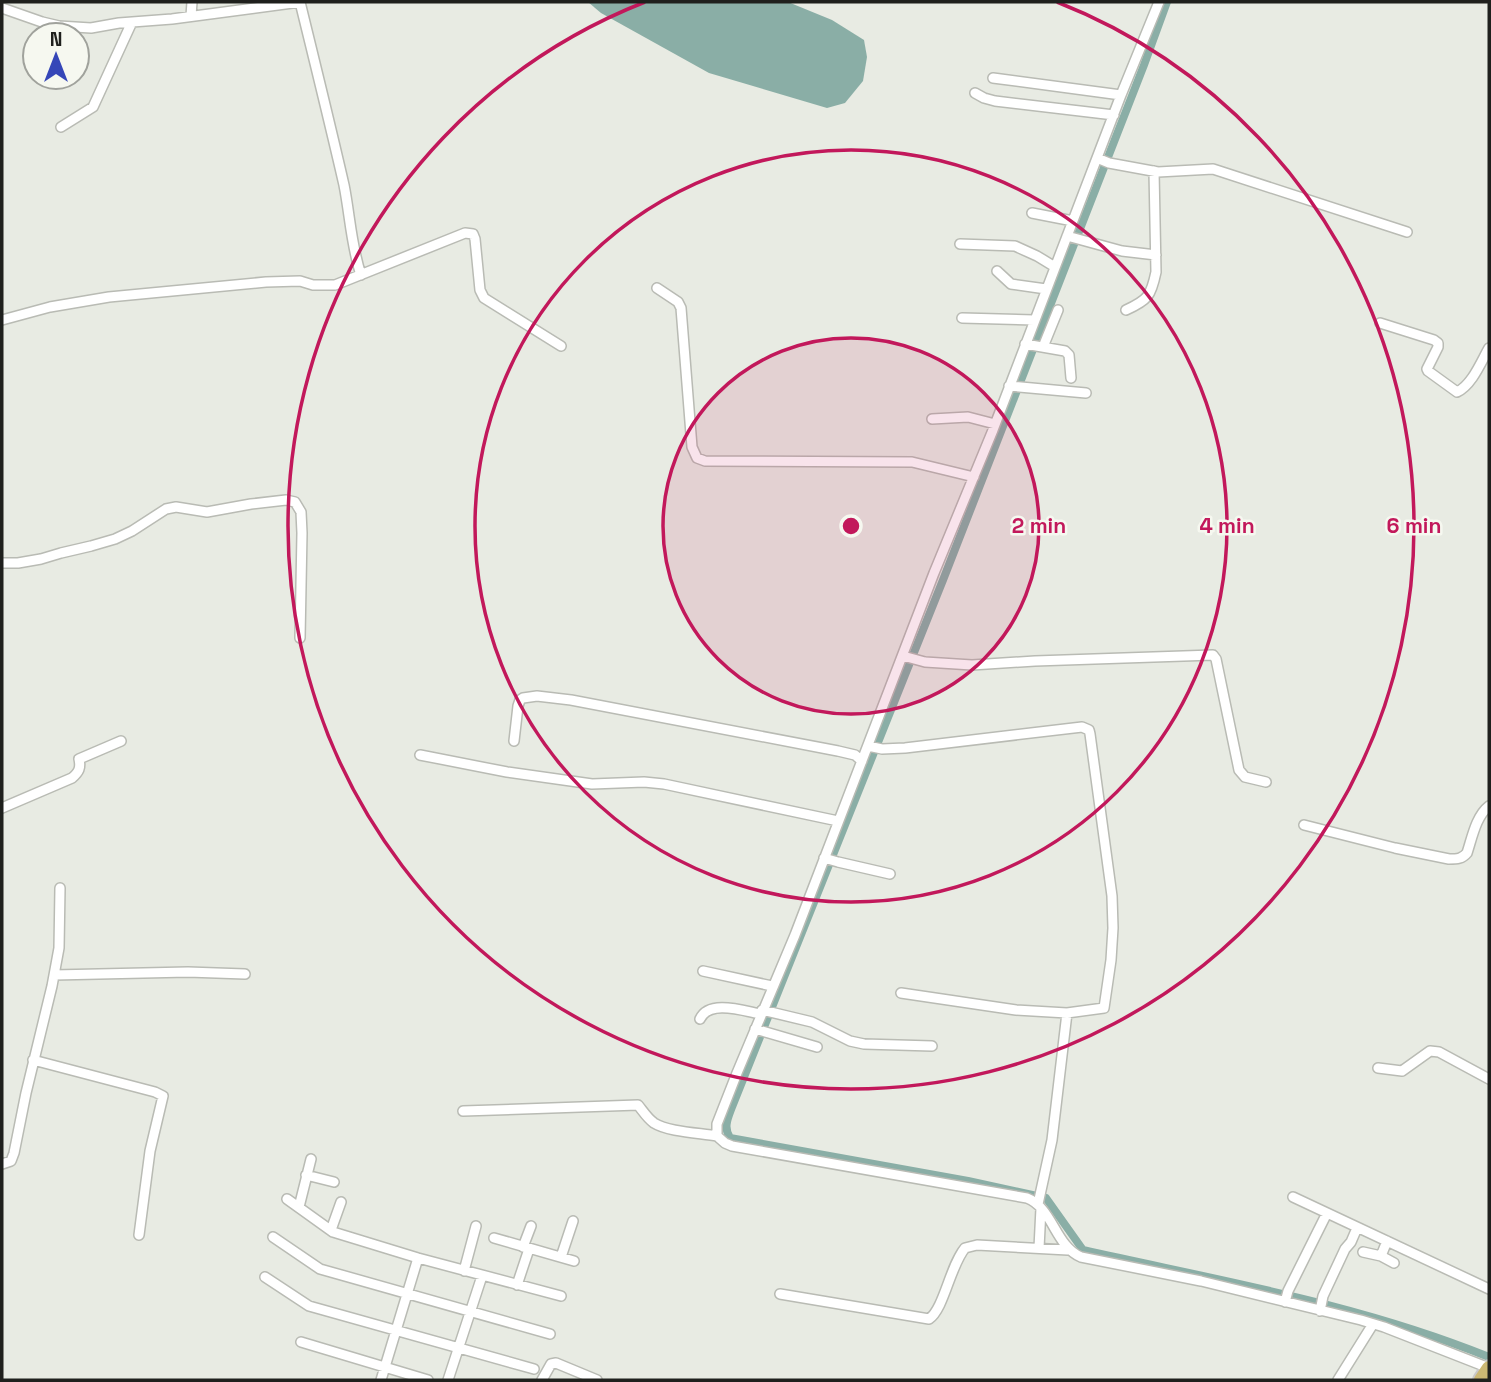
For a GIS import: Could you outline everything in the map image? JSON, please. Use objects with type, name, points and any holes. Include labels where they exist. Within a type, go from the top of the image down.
[{"type":"main road","points":[[1481,1380],[1489,1368]]},
{"type":"street","points":[[191,16],[192,2]]},
{"type":"street","points":[[2,8],[43,22],[91,28],[300,2],[340,167],[352,240],[361,275]]},
{"type":"street","points":[[717,1136],[717,1124],[755,1029],[766,1012],[772,986],[826,858],[862,761],[874,747],[1046,289],[1055,267],[1073,238],[1073,221],[1103,161],[1121,95],[1159,2]]},
{"type":"street","points":[[61,127],[93,107],[132,22]]},
{"type":"street","points":[[993,78],[1121,95]]},
{"type":"street","points":[[975,93],[995,101],[1114,115]]},
{"type":"street","points":[[1103,161],[1154,171],[1213,169],[1407,232]]},
{"type":"street","points":[[1126,310],[1143,303],[1149,295],[1156,272],[1154,171]]},
{"type":"street","points":[[1032,213],[1073,221]]},
{"type":"street","points":[[2,320],[50,307],[109,297],[266,282],[300,281],[313,285],[335,285],[470,232],[475,239],[480,290],[484,298],[561,346]]},
{"type":"street","points":[[1073,238],[1122,251],[1156,255]]},
{"type":"street","points":[[960,244],[1015,246],[1055,267]]},
{"type":"street","points":[[997,271],[1011,284],[1046,289]]},
{"type":"street","points":[[657,288],[678,302],[681,308],[692,447],[697,458],[705,461],[912,462],[974,477]]},
{"type":"street","points":[[1043,347],[1058,310]]},
{"type":"street","points":[[962,318],[1034,320]]},
{"type":"street","points":[[1380,323],[1438,343],[1427,369],[1457,392],[1461,391],[1472,377],[1489,348]]},
{"type":"street","points":[[1025,344],[1059,349],[1069,355],[1071,378]]},
{"type":"street","points":[[1009,386],[1086,393]]},
{"type":"street","points":[[932,419],[968,417],[995,424]]},
{"type":"street","points":[[2,564],[41,559],[115,539],[166,509],[176,507],[207,512],[286,500],[295,502],[300,512],[302,533],[300,638]]},
{"type":"street","points":[[908,658],[925,662],[972,665],[1213,655],[1239,770],[1245,777],[1266,782]]},
{"type":"street","points":[[514,741],[520,700],[537,696],[604,705],[838,751],[855,755],[862,761]]},
{"type":"street","points":[[874,747],[905,748],[1082,727],[1089,730],[1112,896],[1111,960],[1104,1008],[1067,1013],[1016,1010],[901,993]]},
{"type":"street","points":[[2,808],[72,778],[78,773],[79,759],[121,741]]},
{"type":"street","points":[[420,755],[508,772],[592,784],[664,784],[838,821]]},
{"type":"street","points":[[1304,825],[1395,848],[1457,859],[1463,858],[1467,853],[1481,816],[1489,806]]},
{"type":"street","points":[[826,858],[890,874]]},
{"type":"street","points":[[2,1164],[10,1160],[14,1153],[54,975],[59,948],[60,888]]},
{"type":"street","points":[[702,971],[772,986]]},
{"type":"street","points":[[54,975],[188,972],[245,974]]},
{"type":"street","points":[[700,1019],[707,1010],[715,1008],[766,1012],[812,1022],[850,1041],[864,1044],[932,1046]]},
{"type":"street","points":[[1039,1248],[1040,1199],[1052,1140],[1067,1013]]},
{"type":"street","points":[[755,1029],[817,1047]]},
{"type":"street","points":[[1378,1068],[1402,1071],[1430,1051],[1434,1051],[1489,1079]]},
{"type":"street","points":[[33,1060],[155,1091],[163,1096],[150,1151],[139,1235]]},
{"type":"street","points":[[463,1111],[638,1105],[656,1124],[717,1136],[733,1146],[1033,1200],[1040,1199]]},
{"type":"street","points":[[299,1207],[311,1159]]},
{"type":"street","points":[[306,1175],[334,1182]]},
{"type":"street","points":[[1293,1197],[1489,1289]]},
{"type":"street","points":[[287,1199],[331,1230],[418,1258],[561,1296]]},
{"type":"street","points":[[1040,1199],[1068,1250]]},
{"type":"street","points":[[331,1230],[341,1202]]},
{"type":"street","points":[[1286,1297],[1327,1213]]},
{"type":"street","points":[[561,1258],[573,1221]]},
{"type":"street","points":[[464,1271],[476,1226]]},
{"type":"street","points":[[517,1285],[531,1226]]},
{"type":"street","points":[[1321,1304],[1357,1227]]},
{"type":"street","points":[[274,1237],[320,1269],[550,1334]]},
{"type":"street","points":[[494,1238],[574,1261]]},
{"type":"street","points":[[1381,1256],[1387,1241]]},
{"type":"street","points":[[780,1294],[929,1319],[937,1311],[955,1264],[965,1248],[977,1245],[1068,1250],[1081,1258],[1095,1261],[1321,1304],[1489,1368]]},
{"type":"street","points":[[1363,1252],[1381,1256],[1394,1263]]},
{"type":"street","points":[[381,1380],[418,1258]]},
{"type":"street","points":[[449,1380],[482,1276]]},
{"type":"street","points":[[265,1277],[309,1306],[534,1369]]},
{"type":"street","points":[[1338,1380],[1373,1324]]},
{"type":"street","points":[[301,1342],[428,1380]]},
{"type":"street","points":[[542,1380],[547,1368],[556,1363],[597,1380]]},
{"type":"water","points":[[588,2],[788,2],[832,20],[864,40],[867,57],[863,81],[845,103],[827,108],[709,73],[601,13]]},
{"type":"waterway","points":[[1167,2],[943,580],[732,1107],[727,1130],[730,1138],[968,1181],[1046,1198],[1083,1250],[1339,1308],[1440,1338],[1489,1357]]}]
